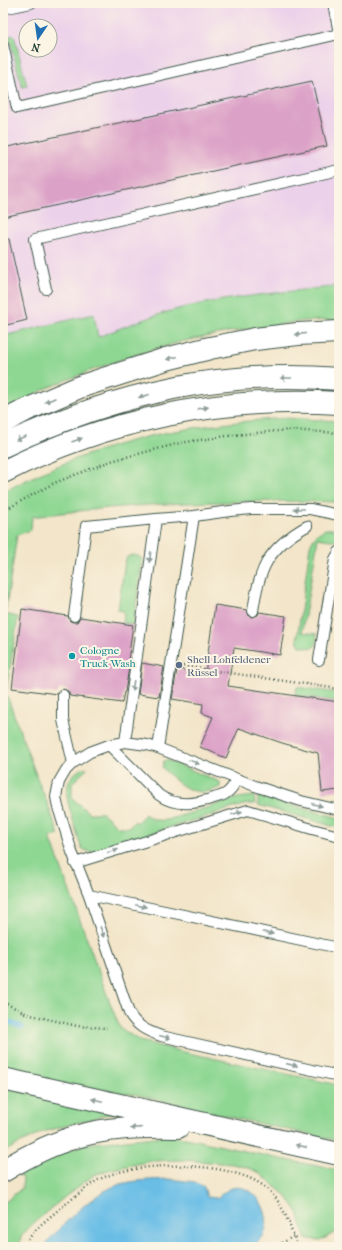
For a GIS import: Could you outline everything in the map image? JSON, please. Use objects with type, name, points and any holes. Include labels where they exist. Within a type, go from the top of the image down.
[{"type":"highway","points":[[3,422],[26,410],[82,386],[210,348],[255,339],[298,334],[339,332]]},
{"type":"highway","points":[[3,446],[40,430],[99,408],[179,387],[256,379],[339,379]]},
{"type":"highway","points":[[3,472],[36,456],[110,428],[160,416],[244,403],[339,403]]},
{"type":"highway","points":[[3,1079],[339,1154]]},
{"type":"highway","points":[[3,1171],[38,1152],[63,1141],[107,1130],[157,1126],[217,1127]]},
{"type":"lane","points":[[3,9],[31,3]]},
{"type":"lane","points":[[3,45],[17,108],[339,34],[333,3]]},
{"type":"lane","points":[[46,289],[35,239],[339,170]]},
{"type":"lane","points":[[74,616],[86,526],[251,509],[310,509],[339,515]]},
{"type":"lane","points":[[158,748],[194,516]]},
{"type":"lane","points":[[125,742],[156,519]]},
{"type":"lane","points":[[253,611],[256,593],[264,565],[280,544],[307,526]]},
{"type":"lane","points":[[319,660],[335,559],[339,552]]},
{"type":"lane","points":[[63,695],[63,720],[73,763]]},
{"type":"lane","points":[[338,809],[295,799],[237,779],[158,748],[125,742],[109,745],[90,752],[73,763],[62,776],[56,797],[75,863],[89,895],[132,1019],[145,1030],[160,1036],[339,1076]]},
{"type":"lane","points":[[109,745],[159,795],[170,801],[199,803],[212,799],[225,794],[233,787],[237,779]]},
{"type":"lane","points":[[75,863],[248,810],[339,836]]},
{"type":"lane","points":[[89,895],[339,948]]},
{"type":"path","points":[[3,511],[68,477],[111,461],[180,443],[233,435],[290,430],[339,433]]},
{"type":"path","points":[[171,664],[339,689]]},
{"type":"path","points":[[3,835],[3,871]]},
{"type":"path","points":[[3,1002],[27,1014],[77,1026],[107,1028]]},
{"type":"path","points":[[25,1247],[32,1234],[46,1220],[98,1180],[127,1171],[162,1166],[184,1166],[223,1170],[246,1176],[256,1181],[266,1187],[279,1202],[298,1247]]},
{"type":"path","points":[[275,1247],[294,1236]]},
{"type":"shaded area","points":[[3,3],[339,3],[339,286],[236,298],[98,337],[94,314],[3,336]]},
{"type":"green space","points":[[14,35],[18,51],[18,58],[20,58],[27,86],[22,87],[9,36]]},
{"type":"green space","points":[[339,286],[339,320],[303,321],[229,332],[180,342],[131,356],[87,372],[47,388],[3,411],[3,336],[94,314],[98,337],[140,321],[182,308],[221,300]]},
{"type":"green space","points":[[286,418],[339,421],[339,502],[262,501],[186,503],[109,508],[32,517],[31,530],[17,535],[5,614],[18,617],[6,693],[59,835],[50,837],[120,1028],[140,1041],[184,1052],[339,1085],[339,1141],[138,1095],[48,1081],[3,1071],[3,492],[57,466],[115,445],[134,440],[204,426]]},
{"type":"green space","points":[[326,529],[339,529],[339,545],[336,547],[337,541],[318,538],[302,632],[317,634],[316,645],[312,648],[300,646],[297,640],[310,546],[316,535]]},
{"type":"green space","points":[[132,555],[139,557],[142,563],[133,625],[123,623],[123,611],[118,610],[125,561],[127,557]]},
{"type":"green space","points":[[297,687],[339,693],[339,702],[295,696]]},
{"type":"green space","points":[[167,760],[220,782],[220,787],[211,791],[203,792],[188,789],[174,780],[162,767],[164,761]]},
{"type":"green space","points":[[83,768],[88,768],[72,783],[72,798],[89,813],[103,813],[118,827],[129,827],[135,821],[137,823],[145,814],[155,820],[167,820],[238,798],[254,796],[255,804],[243,805],[91,852],[84,850],[81,847],[67,796],[68,784],[71,778]]},
{"type":"green space","points":[[258,796],[339,818],[339,828],[258,805]]},
{"type":"green space","points":[[3,1088],[117,1112],[43,1132],[3,1152]]},
{"type":"green space","points":[[165,1136],[186,1138],[339,1170],[339,1230],[320,1241],[305,1238],[298,1212],[286,1196],[259,1173],[249,1168],[233,1164],[185,1160],[151,1161],[108,1170],[94,1175],[29,1227],[21,1237],[18,1247],[5,1247],[3,1244],[3,1204],[22,1188],[23,1178],[17,1173],[38,1161],[86,1144]]},
{"type":"water","points":[[168,1179],[195,1182],[204,1187],[207,1197],[217,1198],[232,1188],[241,1188],[250,1191],[263,1206],[266,1216],[264,1235],[257,1243],[250,1247],[45,1247],[46,1243],[71,1217],[100,1194],[121,1184],[144,1180]]},
{"type":"building","points":[[312,81],[327,146],[3,217],[3,148]]},
{"type":"building","points":[[3,239],[9,239],[27,320],[3,326]]},
{"type":"building","points":[[215,605],[247,610],[249,616],[252,617],[258,615],[259,612],[286,616],[280,655],[234,648],[228,686],[339,702],[339,759],[337,758],[339,790],[322,792],[318,753],[282,743],[239,728],[226,758],[200,747],[213,717],[202,713],[203,704],[172,699],[177,669],[205,673]]},
{"type":"building","name":"Cologne Truck Wash","points":[[22,609],[68,616],[70,621],[73,622],[77,622],[80,617],[133,625],[128,661],[130,662],[122,703],[70,696],[68,691],[63,689],[59,690],[57,694],[12,688]]},
{"type":"building","points":[[142,663],[164,667],[159,697],[138,694]]},
{"type":"waterway","points":[[3,1020],[22,1027]]},
{"type":"place","name":"Cologne Truck Wash","points":[[72,656]]},
{"type":"place","name":"Shell Lohfeldener Rüssel","points":[[179,665]]}]
